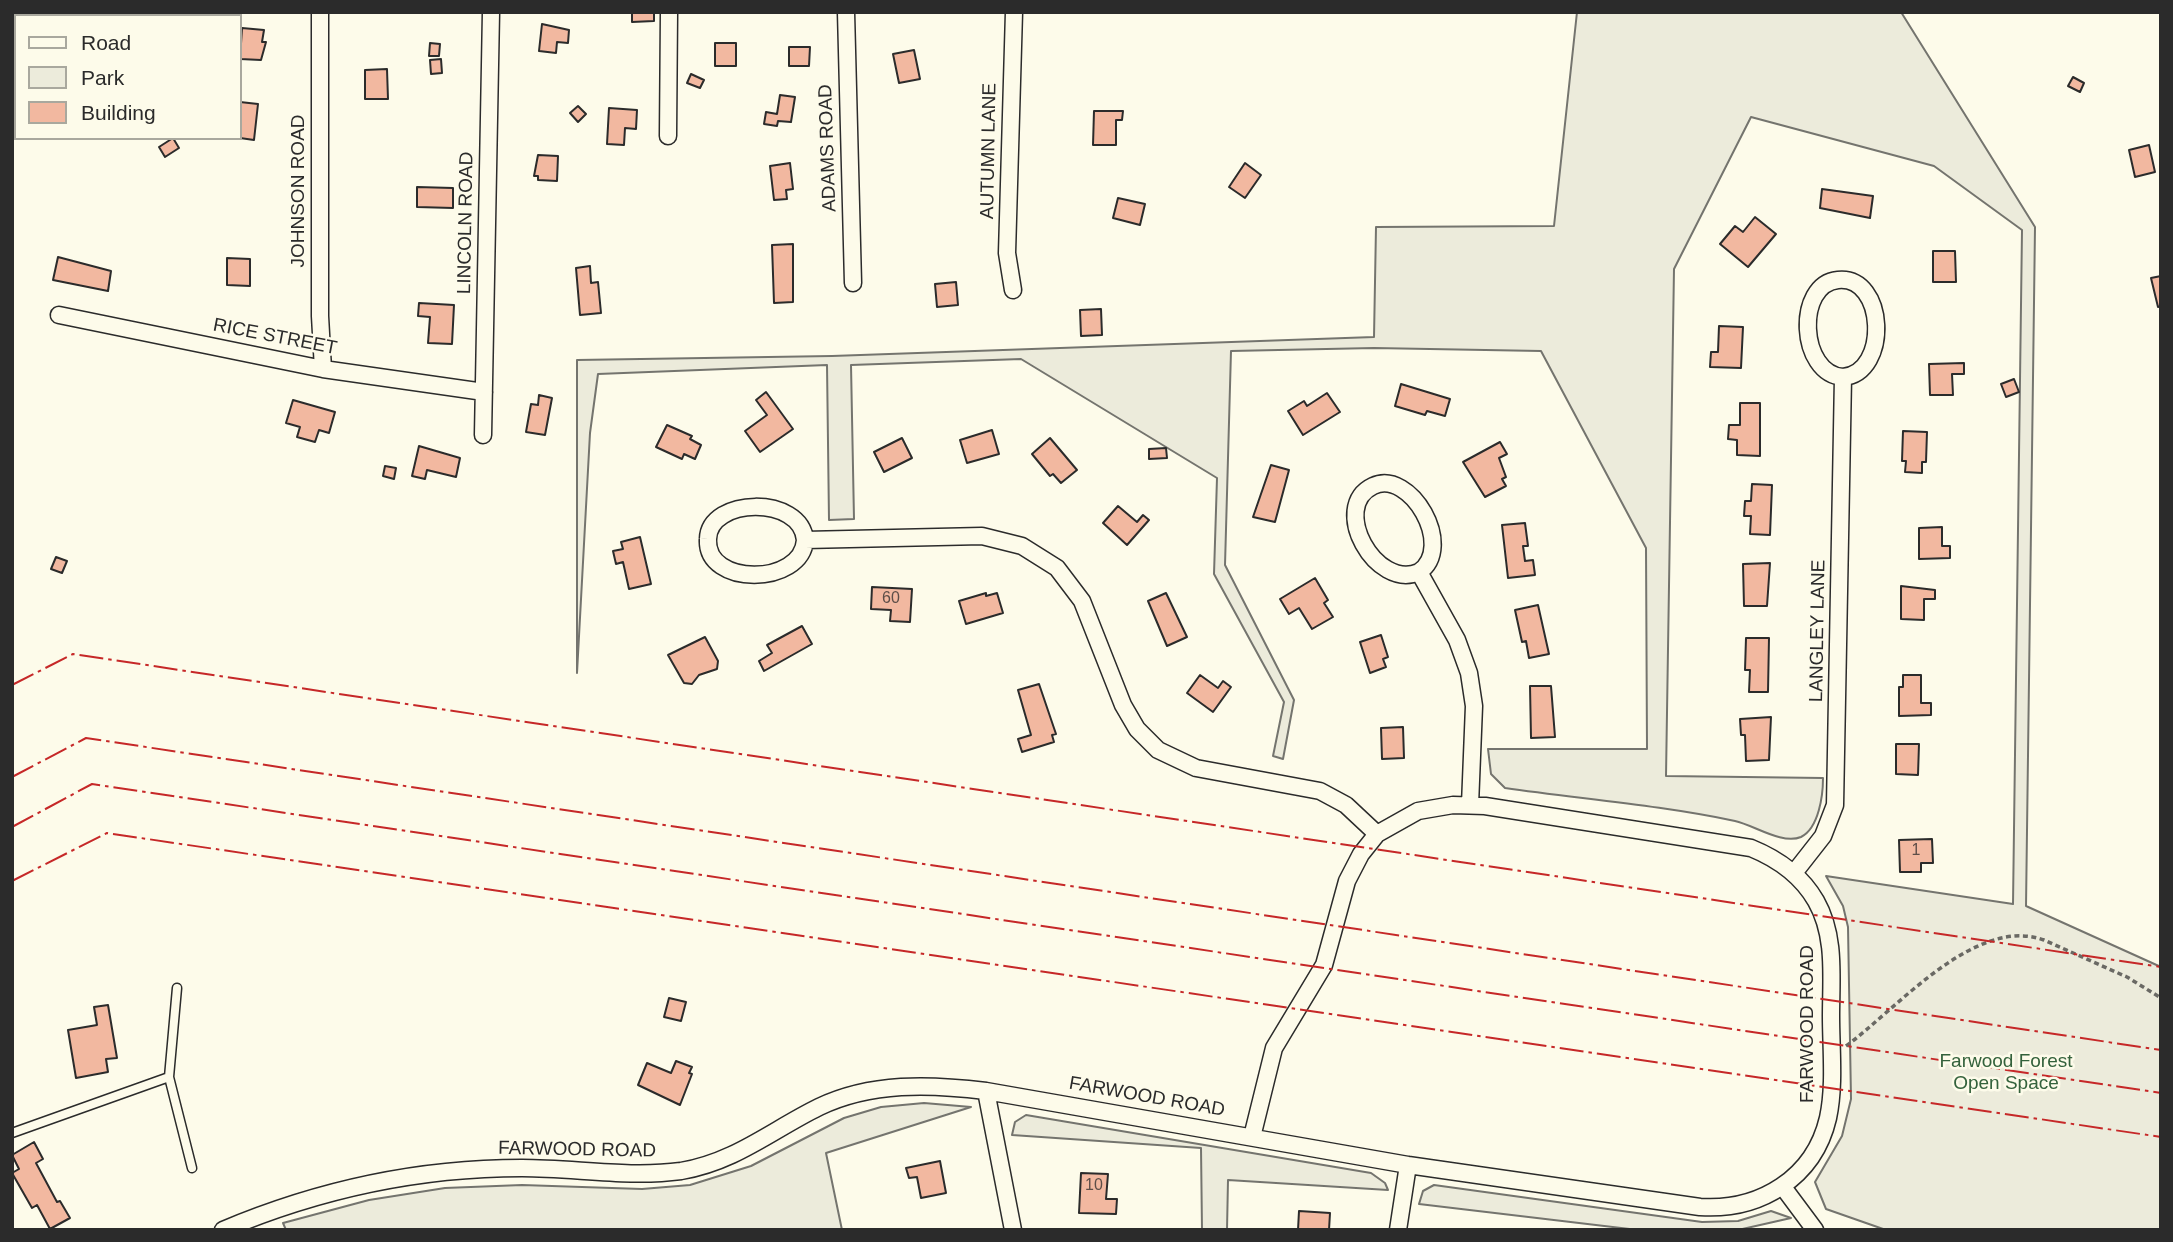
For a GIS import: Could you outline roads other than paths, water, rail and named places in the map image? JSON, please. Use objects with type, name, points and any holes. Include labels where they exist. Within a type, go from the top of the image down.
[{"type":"street","name":"JOHNSON ROAD","points":[[320,12],[320,316],[323,369]]},
{"type":"street","name":"LINCOLN ROAD","points":[[483,435],[491,12]]},
{"type":"street","points":[[668,136],[669,12]]},
{"type":"street","name":"ADAMS ROAD","points":[[846,12],[853,283]]},
{"type":"street","name":"AUTUMN LANE","points":[[1013,290],[1007,253],[1014,12]]},
{"type":"street","points":[[1841,279],[1858,284],[1867,293],[1875,328],[1869,362],[1860,372],[1843,377],[1826,372],[1816,363],[1809,328],[1815,294],[1824,285],[1841,279]]},
{"type":"street","name":"RICE STREET","points":[[59,315],[323,369],[484,392]]},
{"type":"street","name":"LANGLEY LANE","points":[[1794,873],[1826,828],[1837,790],[1843,377]]},
{"type":"street","points":[[1388,483],[1400,486],[1423,513],[1434,547],[1431,559],[1419,572],[1401,576],[1389,572],[1366,545],[1355,512],[1358,500],[1370,487],[1388,483]]},
{"type":"street","points":[[755,508],[790,514],[800,523],[805,540],[800,557],[791,566],[757,573],[722,567],[713,559],[708,542],[709,529],[721,515],[755,508]]},
{"type":"street","points":[[805,540],[982,536],[1022,546],[1057,568],[1082,601],[1123,705],[1137,729],[1158,750],[1196,768],[1320,791],[1346,805],[1377,834]]},
{"type":"street","points":[[1419,572],[1454,632],[1469,673],[1474,706],[1469,806]]},
{"type":"street","name":"FARWOOD ROAD","points":[[223,1230],[308,1197],[415,1174],[525,1168],[640,1174],[682,1170],[743,1152],[816,1108],[863,1091],[931,1086],[986,1091],[1408,1165],[1717,1208],[1751,1203],[1783,1187],[1807,1163],[1824,1132],[1831,1099],[1828,931],[1816,900],[1794,873],[1766,854],[1734,844],[1469,806],[1418,811],[1377,834],[1361,854],[1347,881],[1324,965],[1274,1048],[1252,1137]]},
{"type":"street","points":[[986,1091],[1013,1230]]},
{"type":"street","points":[[1398,1230],[1408,1165]]},
{"type":"street","points":[[1783,1187],[1815,1230]]},
{"type":"lane","points":[[177,988],[169,1077],[192,1168]]},
{"type":"lane","points":[[12,1133],[169,1077]]},
{"type":"park label","name":"Farwood Forest Open Space","points":[[2006,1073]]}]
